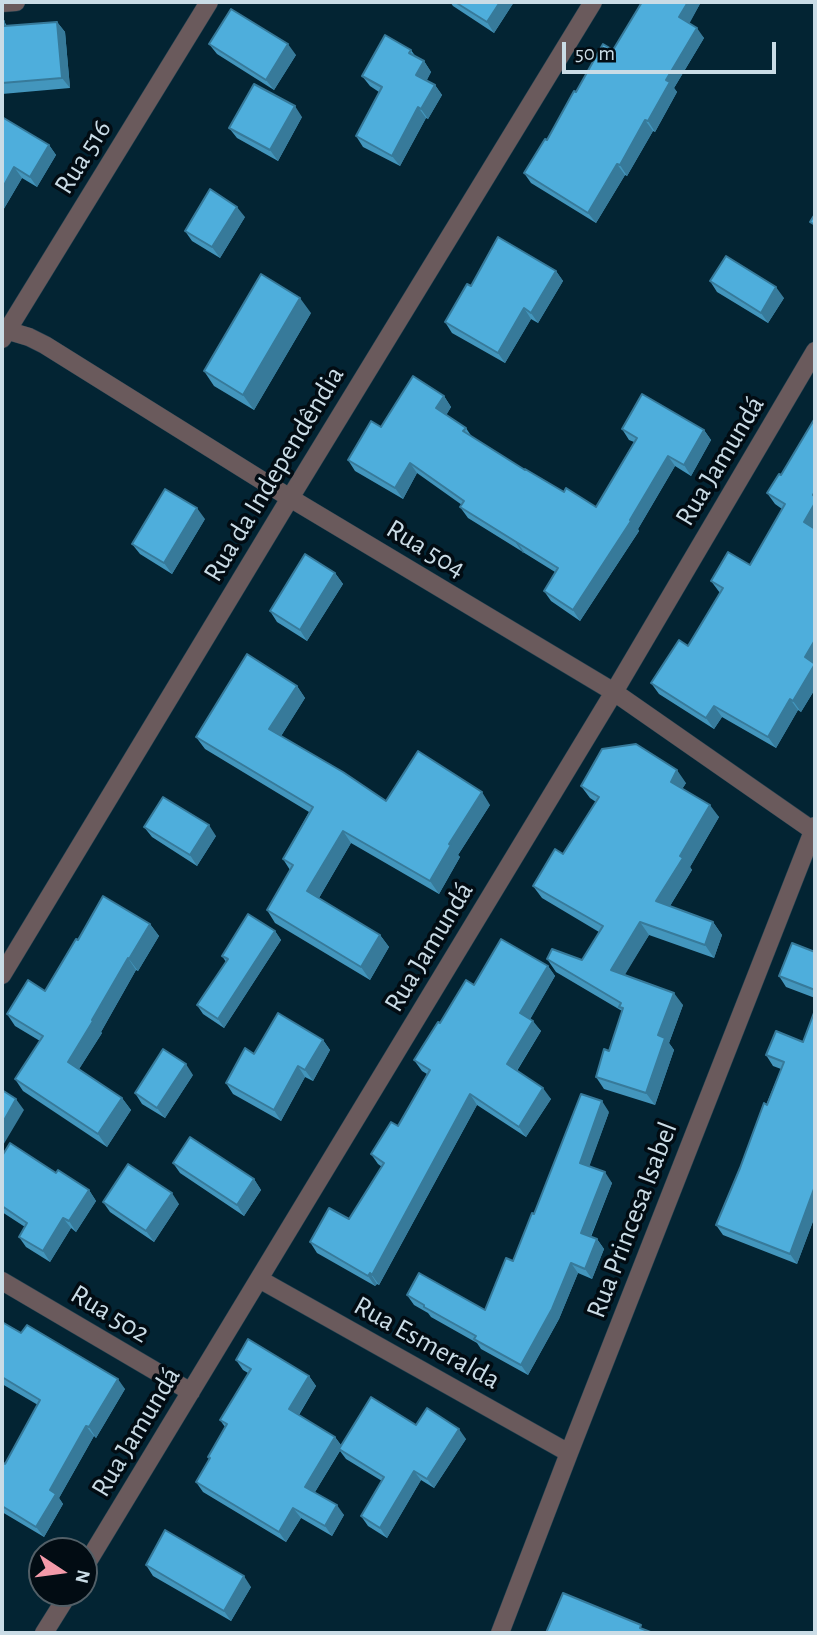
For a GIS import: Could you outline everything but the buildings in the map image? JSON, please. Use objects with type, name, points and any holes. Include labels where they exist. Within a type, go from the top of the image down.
[{"type":"street","points":[[2,3],[16,2]]},
{"type":"street","name":"Rua 516","points":[[4,333],[209,2]]},
{"type":"street","name":"Rua da Independêndia","points":[[2,975],[593,2]]},
{"type":"street","name":"Rua 504","points":[[4,333],[29,337],[45,345],[290,498],[614,692],[815,830]]},
{"type":"street","name":"Rua Jamundá","points":[[98,1545],[614,692],[815,351]]},
{"type":"street","name":"Rua Princesa Isabel","points":[[500,1633],[815,830]]},
{"type":"street","name":"Rua Esmeralda","points":[[259,1279],[569,1453]]},
{"type":"street","name":"Rua 502","points":[[2,1281],[191,1392]]},
{"type":"street","points":[[44,1633],[60,1607]]}]
